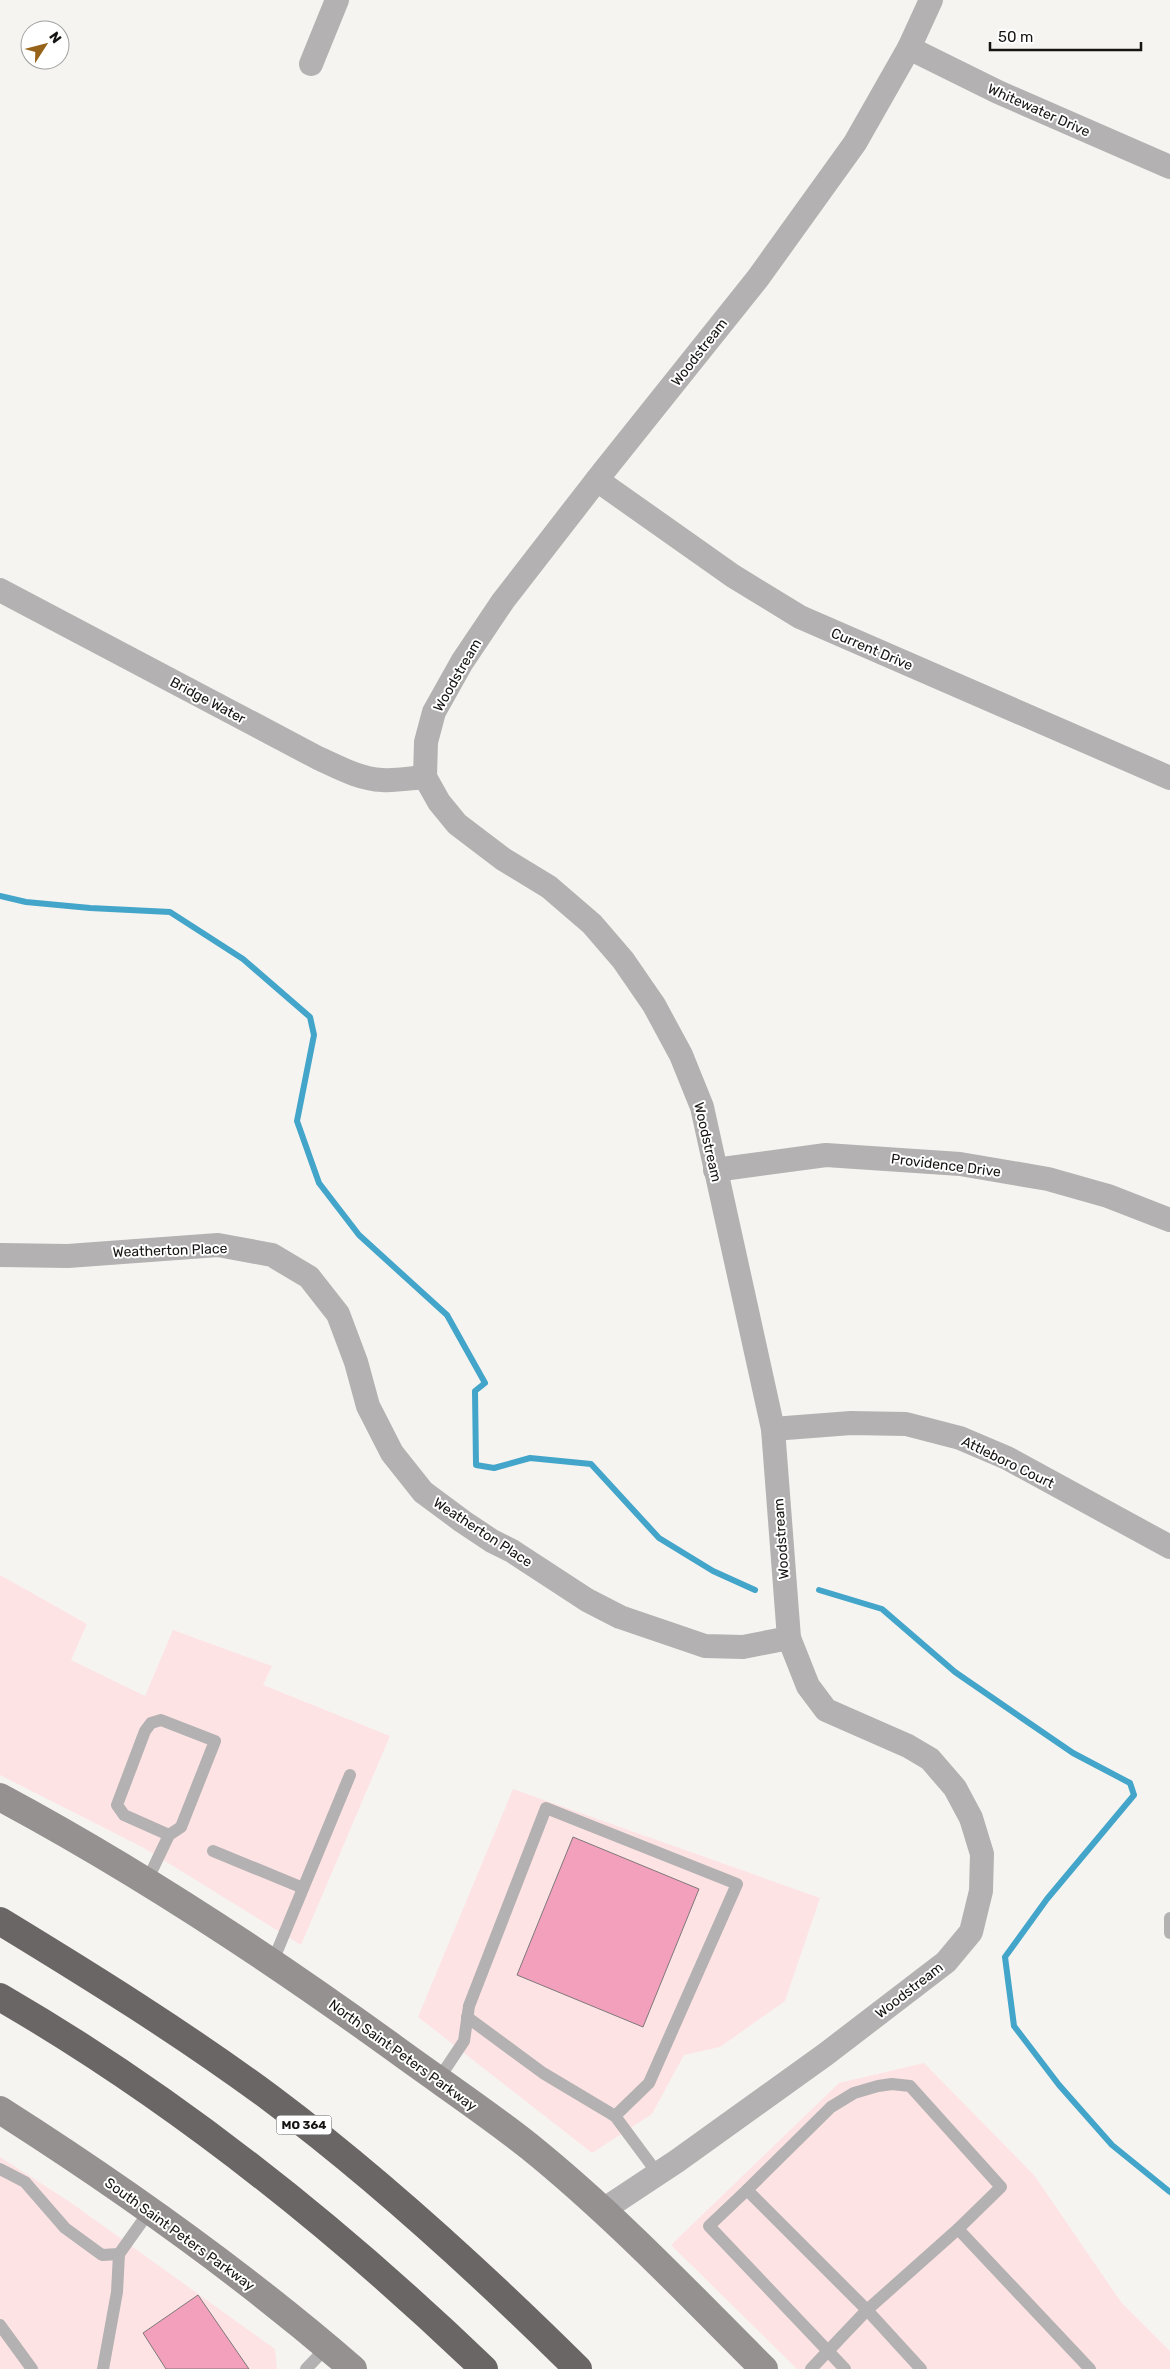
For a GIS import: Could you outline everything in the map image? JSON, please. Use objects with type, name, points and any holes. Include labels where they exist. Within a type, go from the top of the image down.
[{"type":"highway","name":"MO 364","points":[[0,1921],[180,2034],[270,2098],[359,2168],[444,2241],[578,2369]]},
{"type":"highway","points":[[0,1997],[109,2065],[241,2159],[361,2257],[429,2316],[484,2369]]},
{"type":"main road","name":"North Saint Peters Parkway","points":[[0,1797],[70,1834],[273,1962],[529,2147],[603,2210],[764,2369]]},
{"type":"main road","name":"South Saint Peters Parkway","points":[[0,2110],[150,2209],[231,2269],[353,2369]]},
{"type":"street","points":[[311,64],[336,0]]},
{"type":"street","name":"Woodstream","points":[[603,2210],[658,2174],[826,2054],[946,1962],[970,1932],[981,1891],[982,1854],[971,1818],[955,1788],[930,1759],[908,1746],[826,1710],[808,1686],[789,1638],[773,1429],[702,1107],[681,1055],[654,1006],[623,960],[592,924],[549,886],[503,859],[457,824],[439,802],[426,777],[426,742],[434,712],[462,662],[503,601],[764,270],[855,143],[910,48],[932,0]]},
{"type":"street","name":"Whitewater Drive","points":[[910,48],[998,92],[1170,168]]},
{"type":"street","name":"Current Drive","points":[[597,480],[733,576],[800,617],[1170,778]]},
{"type":"street","name":"Bridge Water","points":[[0,590],[318,758],[348,771],[383,780],[426,777]]},
{"type":"street","name":"Providence Drive","points":[[715,1170],[826,1155],[960,1164],[1048,1179],[1108,1196],[1170,1220]]},
{"type":"street","name":"Weatherton Place","points":[[0,1255],[68,1256],[218,1245],[272,1255],[309,1277],[338,1314],[356,1362],[368,1406],[392,1453],[423,1492],[462,1521],[587,1600],[620,1617],[705,1646],[743,1648],[789,1638]]},
{"type":"street","name":"Attleboro Court","points":[[773,1429],[851,1423],[906,1424],[960,1438],[1007,1458],[1170,1547]]},
{"type":"lane","points":[[147,1881],[169,1835],[180,1827],[214,1741],[161,1720],[150,1723],[145,1731],[117,1805],[124,1815],[169,1835]]},
{"type":"lane","points":[[273,1962],[350,1775]]},
{"type":"lane","points":[[438,2080],[464,2040],[468,2006],[546,1808],[737,1884],[649,2083],[615,2116]]},
{"type":"lane","points":[[213,1851],[303,1888]]},
{"type":"lane","points":[[1170,1918],[1170,1933]]},
{"type":"lane","points":[[467,2017],[543,2073],[615,2116],[658,2174]]},
{"type":"lane","points":[[811,2369],[828,2351],[867,2310],[1002,2187],[910,2086],[892,2084],[878,2086],[854,2093],[831,2107],[709,2226],[828,2351],[845,2369]]},
{"type":"lane","points":[[0,2169],[25,2182],[65,2228],[102,2255],[119,2254]]},
{"type":"lane","points":[[747,2190],[867,2310],[921,2369]]},
{"type":"lane","points":[[103,2369],[117,2292],[119,2254],[150,2209]]},
{"type":"lane","points":[[958,2229],[1090,2369]]},
{"type":"lane","points":[[0,2325],[32,2369]]},
{"type":"lane","points":[[306,2369],[327,2347]]},
{"type":"shaded area","points":[[0,1575],[87,1624],[71,1660],[145,1696],[173,1630],[272,1666],[263,1685],[390,1736],[301,1945],[144,1848],[0,1775]]},
{"type":"shaded area","points":[[513,1789],[820,1898],[785,2001],[720,2047],[684,2055],[652,2114],[592,2153],[418,2017]]},
{"type":"shaded area","points":[[924,2063],[1034,2175],[1121,2302],[1170,2351],[1170,2369],[797,2369],[671,2245],[839,2083]]},
{"type":"shaded area","points":[[0,2157],[70,2202],[275,2349],[277,2369],[0,2369]]},
{"type":"building","points":[[573,1837],[699,1889],[643,2027],[517,1975]]},
{"type":"building","points":[[198,2295],[249,2369],[166,2369],[143,2333]]},
{"type":"waterway","points":[[0,896],[26,902],[90,908],[170,912],[243,959],[310,1017],[314,1035],[297,1121],[319,1183],[359,1235],[447,1315],[485,1383],[475,1391],[476,1465],[494,1468],[530,1458],[591,1464],[659,1538],[713,1571],[755,1590]]},
{"type":"waterway","points":[[819,1590],[882,1609],[955,1672],[1073,1753],[1130,1783],[1134,1795],[1047,1899],[1005,1957],[1014,2026],[1059,2085],[1112,2145],[1170,2192]]}]
